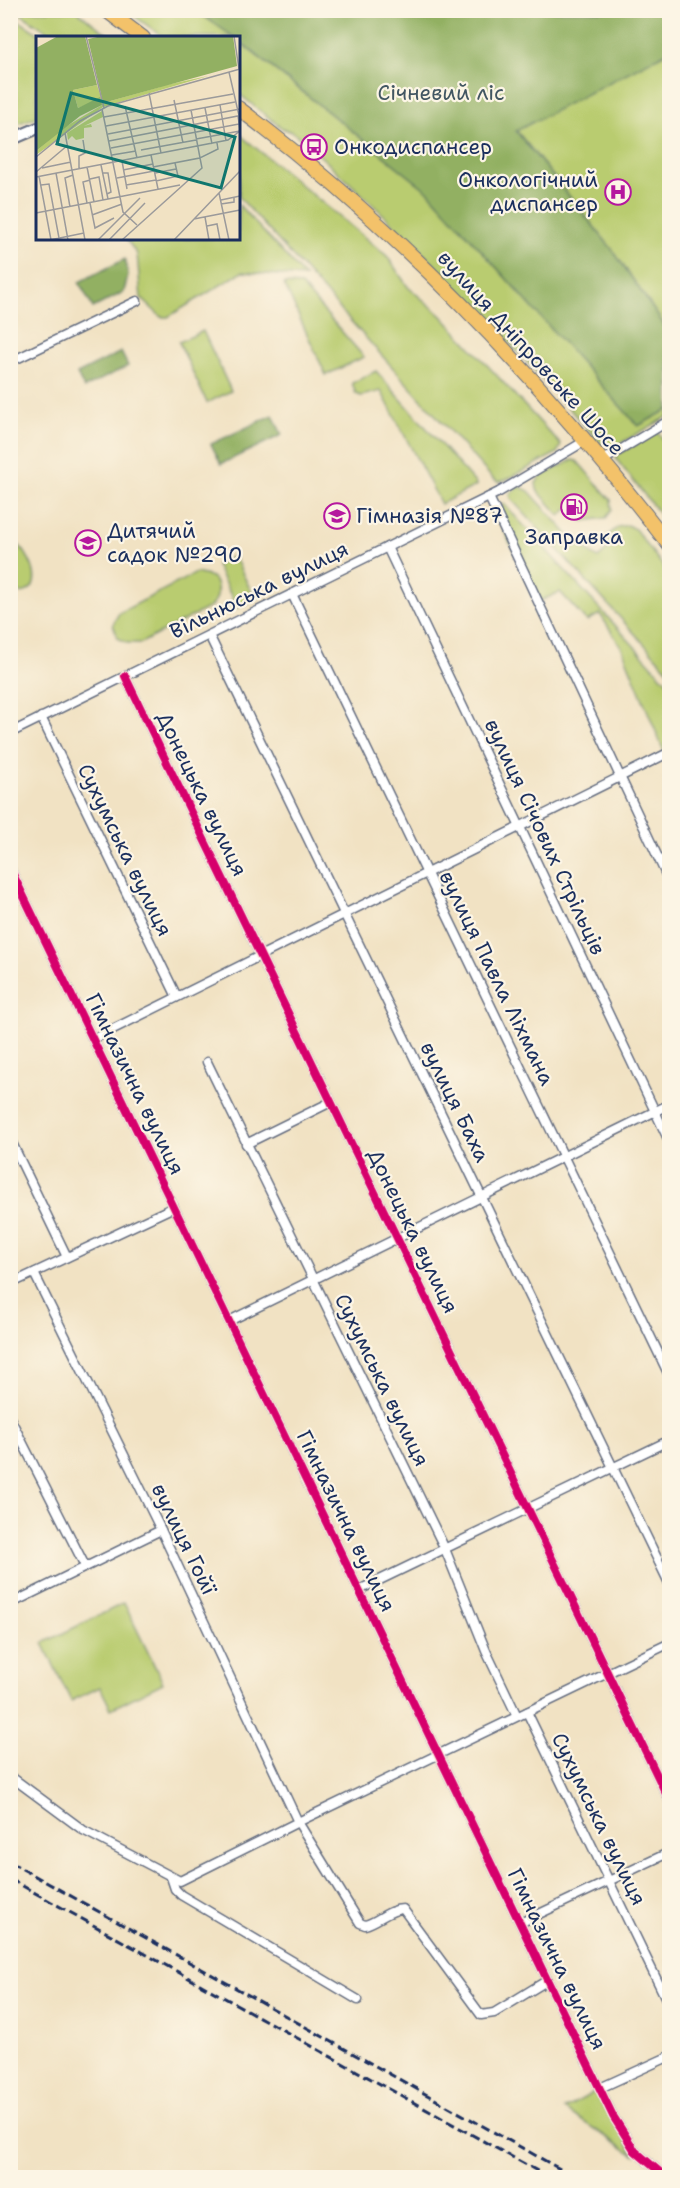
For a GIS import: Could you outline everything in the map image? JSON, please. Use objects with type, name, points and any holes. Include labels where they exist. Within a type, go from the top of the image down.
[{"type":"main road","points":[[106,10],[140,36]]},
{"type":"main road","name":"вулиця Дніпровське Шосе","points":[[240,110],[389,233],[483,325],[602,461],[669,546]]},
{"type":"street","points":[[10,128],[15,138],[36,129]]},
{"type":"street","points":[[10,362],[137,301]]},
{"type":"street","points":[[602,461],[669,420]]},
{"type":"street","name":"Вільнюська вулиця","points":[[10,733],[489,497],[585,441]]},
{"type":"street","points":[[489,497],[669,883]]},
{"type":"street","name":"вулиця Січових Стрільців","points":[[387,547],[669,1143]]},
{"type":"street","name":"вулиця Павла Ліхмана","points":[[292,594],[669,1377]]},
{"type":"street","name":"вулиця Баха","points":[[209,635],[669,1585]]},
{"type":"street","name":"Донецька вулиця","points":[[125,676],[669,1802]]},
{"type":"street","name":"Сухумська вулиця","points":[[41,717],[177,997]]},
{"type":"street","points":[[93,1039],[669,752]]},
{"type":"street","name":"Гімназична вулиця","points":[[10,868],[600,2088],[630,2144],[667,2178]]},
{"type":"street","name":"Сухумська вулиця","points":[[207,1062],[445,1549],[486,1652],[517,1716]]},
{"type":"street","points":[[246,1144],[331,1102]]},
{"type":"street","points":[[229,1321],[669,1104]]},
{"type":"street","points":[[10,1139],[67,1257]]},
{"type":"street","points":[[10,1284],[174,1207]]},
{"type":"street","name":"вулиця Гойї","points":[[34,1273],[161,1530],[298,1822],[360,1923],[365,1926],[395,1910],[403,1909],[482,2015],[494,2013],[548,1980]]},
{"type":"street","points":[[10,1418],[85,1566]]},
{"type":"street","points":[[359,1590],[669,1440]]},
{"type":"street","points":[[10,1604],[161,1530]]},
{"type":"street","points":[[10,1776],[83,1830],[180,1881],[669,1643]]},
{"type":"street","name":"Сухумська вулиця","points":[[527,1712],[669,2007]]},
{"type":"street","points":[[520,1923],[669,1852]]},
{"type":"street","points":[[171,1877],[175,1889],[181,1895],[358,2000]]},
{"type":"street","points":[[600,2088],[669,2056]]},
{"type":"green space","points":[[16,11],[77,11],[110,36],[54,36]]},
{"type":"green space","points":[[127,11],[196,11],[233,36],[163,36]]},
{"type":"green space","name":"Січневий ліс","points":[[196,11],[669,11],[669,51],[516,131],[612,249],[669,332],[669,409],[638,426],[429,192],[240,42],[240,36],[233,36]]},
{"type":"green space","points":[[10,15],[42,36],[36,36],[36,117],[10,126]]},
{"type":"green space","points":[[240,43],[429,192],[638,426],[669,409],[669,416],[614,447],[601,444],[491,323],[414,245],[335,169],[294,133],[282,128],[240,95]]},
{"type":"green space","name":"Онкологічний диспансер","points":[[669,51],[669,332],[612,249],[516,130]]},
{"type":"green space","points":[[240,135],[387,256],[408,287],[441,315],[561,445],[557,453],[506,480],[498,482],[240,198]]},
{"type":"green space","points":[[240,206],[305,277],[242,272],[168,317],[161,317],[141,298],[137,254],[127,240],[240,240]]},
{"type":"green space","points":[[125,259],[128,275],[124,292],[93,308],[79,282]]},
{"type":"green space","points":[[284,284],[301,285],[364,357],[326,375]]},
{"type":"green space","points":[[203,331],[231,391],[207,403],[179,342]]},
{"type":"green space","points":[[121,352],[128,366],[84,388],[77,374]]},
{"type":"green space","points":[[376,371],[477,485],[441,504],[381,391],[361,396],[356,394],[352,383]]},
{"type":"green space","points":[[273,415],[282,435],[221,464],[211,444]]},
{"type":"green space","points":[[658,432],[669,448],[669,526],[616,459],[618,454]]},
{"type":"green space","points":[[572,460],[577,461],[611,500],[612,510],[606,518],[583,521],[570,507],[560,516],[537,490],[536,483],[541,476]]},
{"type":"green space","points":[[519,486],[529,491],[574,541],[598,558],[609,548],[601,541],[618,527],[628,525],[635,529],[669,574],[669,671],[511,499],[510,494]]},
{"type":"green space","points":[[503,503],[669,684],[669,752],[665,754],[622,648],[600,614],[587,621],[560,592],[538,602],[497,516]]},
{"type":"green space","points":[[11,541],[26,554],[34,574],[33,586],[25,592],[19,593],[11,588]]},
{"type":"green space","points":[[234,556],[255,599],[237,608],[216,565]]},
{"type":"green space","points":[[196,573],[212,577],[216,584],[217,596],[210,607],[141,643],[127,643],[118,638],[113,624],[119,613]]},
{"type":"green space","points":[[124,1603],[163,1683],[111,1709],[100,1687],[71,1701],[43,1643]]},
{"type":"green space","points":[[600,2089],[634,2155],[564,2109]]},
{"type":"railway","points":[[10,1862],[576,2178]]},
{"type":"railway","points":[[10,1879],[550,2178]]},
{"type":"cycle path","points":[[125,676],[670,1802]]},
{"type":"cycle path","points":[[10,868],[613,2116],[635,2151],[667,2178]]},
{"type":"place","name":"Онкодиспансер","points":[[314,147]]},
{"type":"place","name":"Онкологічний диспансер","points":[[618,192]]},
{"type":"place","name":"Заправка","points":[[574,507]]},
{"type":"place","name":"Гімназія №87","points":[[337,516]]},
{"type":"place","name":"Дитячий садок №290","points":[[88,543]]}]
